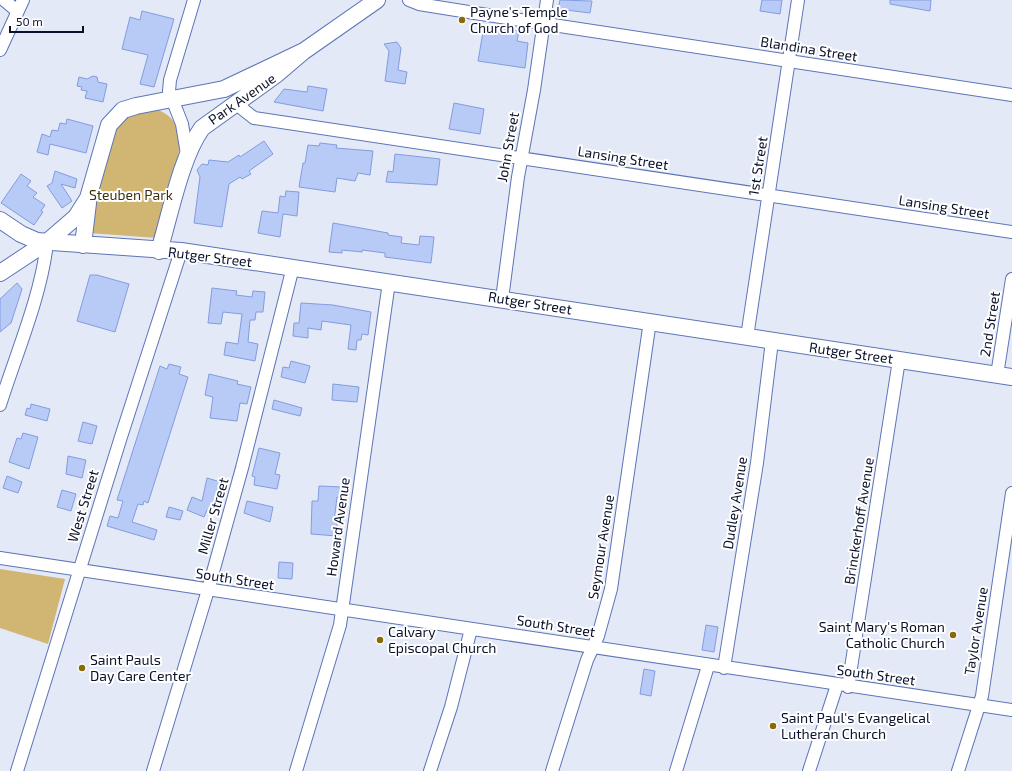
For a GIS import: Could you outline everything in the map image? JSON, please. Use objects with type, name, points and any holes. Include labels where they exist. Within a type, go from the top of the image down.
[{"type":"street","points":[[4,0],[17,12]]},
{"type":"street","points":[[0,50],[23,0]]},
{"type":"street","points":[[159,251],[188,154],[182,124],[169,91],[170,80],[194,0]]},
{"type":"street","name":"Park Avenue","points":[[188,154],[194,139],[202,128],[277,74],[304,51],[377,0]]},
{"type":"street","points":[[409,0],[419,4],[544,24]]},
{"type":"street","name":"John Street","points":[[502,299],[521,158],[547,0]]},
{"type":"street","name":"1st Street","points":[[748,337],[798,0]]},
{"type":"street","name":"Blandina Street","points":[[544,24],[1012,94]]},
{"type":"street","name":"Park Avenue","points":[[171,99],[224,89],[304,51]]},
{"type":"street","points":[[83,245],[88,198],[110,125],[114,118],[123,110],[171,99]]},
{"type":"street","name":"Lansing Street","points":[[235,103],[254,118],[1012,232]]},
{"type":"street","points":[[0,273],[47,242],[76,217],[88,198]]},
{"type":"street","name":"Rutger Street","points":[[0,220],[22,234],[37,241],[181,252],[293,267],[1005,376]]},
{"type":"street","points":[[0,405],[39,284],[45,261],[47,242]]},
{"type":"street","name":"West Street","points":[[17,771],[181,252]]},
{"type":"street","name":"Miller Street","points":[[153,771],[208,590],[242,468],[293,267]]},
{"type":"street","name":"2nd Street","points":[[1005,376],[1012,279]]},
{"type":"street","name":"Howard Avenue","points":[[296,771],[319,702],[340,625],[390,282]]},
{"type":"street","name":"Seymour Avenue","points":[[552,771],[587,660],[598,636],[611,590],[650,321]]},
{"type":"street","name":"Dudley Avenue","points":[[724,668],[757,462],[772,341]]},
{"type":"street","name":"Brinckerhoff Avenue","points":[[809,771],[842,686],[898,360]]},
{"type":"street","name":"Taylor Avenue","points":[[958,771],[979,705],[1012,493]]},
{"type":"street","name":"South Street","points":[[0,558],[592,647],[708,666],[1012,710]]},
{"type":"street","points":[[430,771],[451,707],[471,629]]},
{"type":"street","points":[[676,771],[708,666]]},
{"type":"green space","name":"Steuben Park","points":[[156,109],[168,116],[173,121],[179,139],[179,152],[174,182],[157,238],[89,233],[91,209],[115,130],[129,113]]},
{"type":"green space","points":[[0,569],[65,579],[48,644],[0,628]]},
{"type":"building","points":[[560,0],[592,1],[590,13],[558,9]]},
{"type":"building","points":[[762,0],[782,0],[780,14],[760,11]]},
{"type":"building","points":[[890,0],[931,0],[930,11],[890,4]]},
{"type":"building","points":[[142,11],[174,19],[154,87],[140,84],[148,55],[122,49],[130,17],[140,20]]},
{"type":"building","points":[[484,26],[519,31],[517,41],[528,43],[525,68],[478,61]]},
{"type":"building","points":[[397,42],[401,48],[398,70],[407,72],[405,84],[385,81],[389,51],[384,44]]},
{"type":"building","points":[[93,76],[97,77],[98,82],[107,84],[103,102],[85,98],[87,91],[81,90],[82,87],[77,86],[79,77],[87,79]]},
{"type":"building","points":[[308,86],[327,89],[323,111],[274,102],[284,89],[307,92]]},
{"type":"building","points":[[454,103],[484,109],[480,134],[449,129]]},
{"type":"building","points":[[67,119],[93,126],[86,153],[50,144],[48,155],[37,152],[42,134],[50,137],[52,130],[58,131],[60,123],[66,124]]},
{"type":"building","points":[[264,141],[273,154],[249,171],[251,174],[242,179],[240,177],[229,184],[222,227],[194,223],[200,177],[197,170],[202,164],[208,165],[209,160],[228,162],[239,155],[240,157]]},
{"type":"building","points":[[320,143],[337,145],[336,148],[373,151],[370,175],[358,173],[355,181],[337,178],[335,192],[299,187],[308,145],[319,146]]},
{"type":"building","points":[[395,154],[440,159],[437,185],[386,182],[388,171],[393,172]]},
{"type":"building","points":[[55,171],[77,179],[75,188],[61,184],[72,201],[62,208],[47,186],[52,183]]},
{"type":"building","points":[[21,174],[31,181],[27,186],[37,193],[33,197],[45,205],[41,211],[43,212],[34,225],[1,203]]},
{"type":"building","points":[[286,191],[299,192],[297,216],[283,214],[280,237],[258,233],[262,211],[278,213],[280,196],[285,197]]},
{"type":"building","points":[[333,223],[402,237],[401,243],[419,245],[420,236],[434,237],[431,263],[385,257],[385,253],[362,250],[362,252],[342,250],[342,253],[329,252]]},
{"type":"building","points":[[90,275],[97,275],[129,284],[115,332],[77,321]]},
{"type":"building","points":[[17,283],[22,289],[11,323],[0,332],[0,299]]},
{"type":"building","points":[[212,288],[237,291],[236,295],[252,297],[253,291],[265,292],[263,312],[256,312],[255,320],[250,320],[248,342],[258,344],[255,361],[224,355],[226,342],[238,344],[242,314],[223,312],[221,324],[208,323]]},
{"type":"building","points":[[301,303],[333,305],[371,312],[368,335],[362,334],[361,340],[357,340],[356,350],[348,349],[351,325],[322,321],[321,330],[308,328],[308,338],[293,336],[294,323],[299,323]]},
{"type":"building","points":[[291,361],[310,366],[305,383],[281,377],[283,367],[289,368]]},
{"type":"building","points":[[169,364],[181,367],[179,374],[188,377],[148,503],[144,501],[143,505],[138,504],[132,522],[157,530],[154,540],[107,526],[110,516],[118,518],[123,501],[117,500],[160,366],[167,369]]},
{"type":"building","points":[[209,374],[238,381],[237,384],[251,387],[247,404],[240,403],[237,421],[210,418],[213,397],[205,395]]},
{"type":"building","points":[[333,384],[359,387],[357,402],[332,400]]},
{"type":"building","points":[[274,400],[302,408],[300,416],[272,409]]},
{"type":"building","points":[[31,404],[50,409],[47,421],[25,415],[27,408],[30,409]]},
{"type":"building","points":[[83,422],[97,426],[92,444],[78,441]]},
{"type":"building","points":[[23,433],[38,437],[29,469],[9,462],[17,438],[21,439]]},
{"type":"building","points":[[259,448],[280,453],[275,474],[280,475],[277,489],[254,485],[255,477],[252,476]]},
{"type":"building","points":[[68,456],[86,460],[82,478],[66,474]]},
{"type":"building","points":[[7,476],[22,482],[18,493],[3,488]]},
{"type":"building","points":[[207,478],[224,483],[221,493],[217,492],[210,511],[207,510],[204,517],[187,510],[192,497],[202,501]]},
{"type":"building","points":[[319,486],[342,487],[342,498],[337,497],[334,522],[337,522],[337,536],[311,534],[312,501],[318,501]]},
{"type":"building","points":[[62,490],[76,494],[71,511],[57,507]]},
{"type":"building","points":[[247,501],[273,507],[270,522],[244,513]]},
{"type":"building","points":[[169,507],[183,511],[180,520],[166,517]]},
{"type":"building","points":[[279,562],[293,563],[292,579],[278,578]]},
{"type":"building","points":[[706,625],[718,627],[714,652],[702,650]]},
{"type":"building","points":[[644,669],[655,671],[651,696],[640,694]]},
{"type":"place","name":"Payne's Temple Church of God","points":[[462,20]]},
{"type":"place","name":"Saint Mary's Roman Catholic Church","points":[[953,635]]},
{"type":"place","name":"Calvary Episcopal Church","points":[[380,640]]},
{"type":"place","name":"Saint Pauls Day Care Center","points":[[82,668]]},
{"type":"place","name":"Saint Paul's Evangelical Lutheran Church","points":[[773,726]]}]
